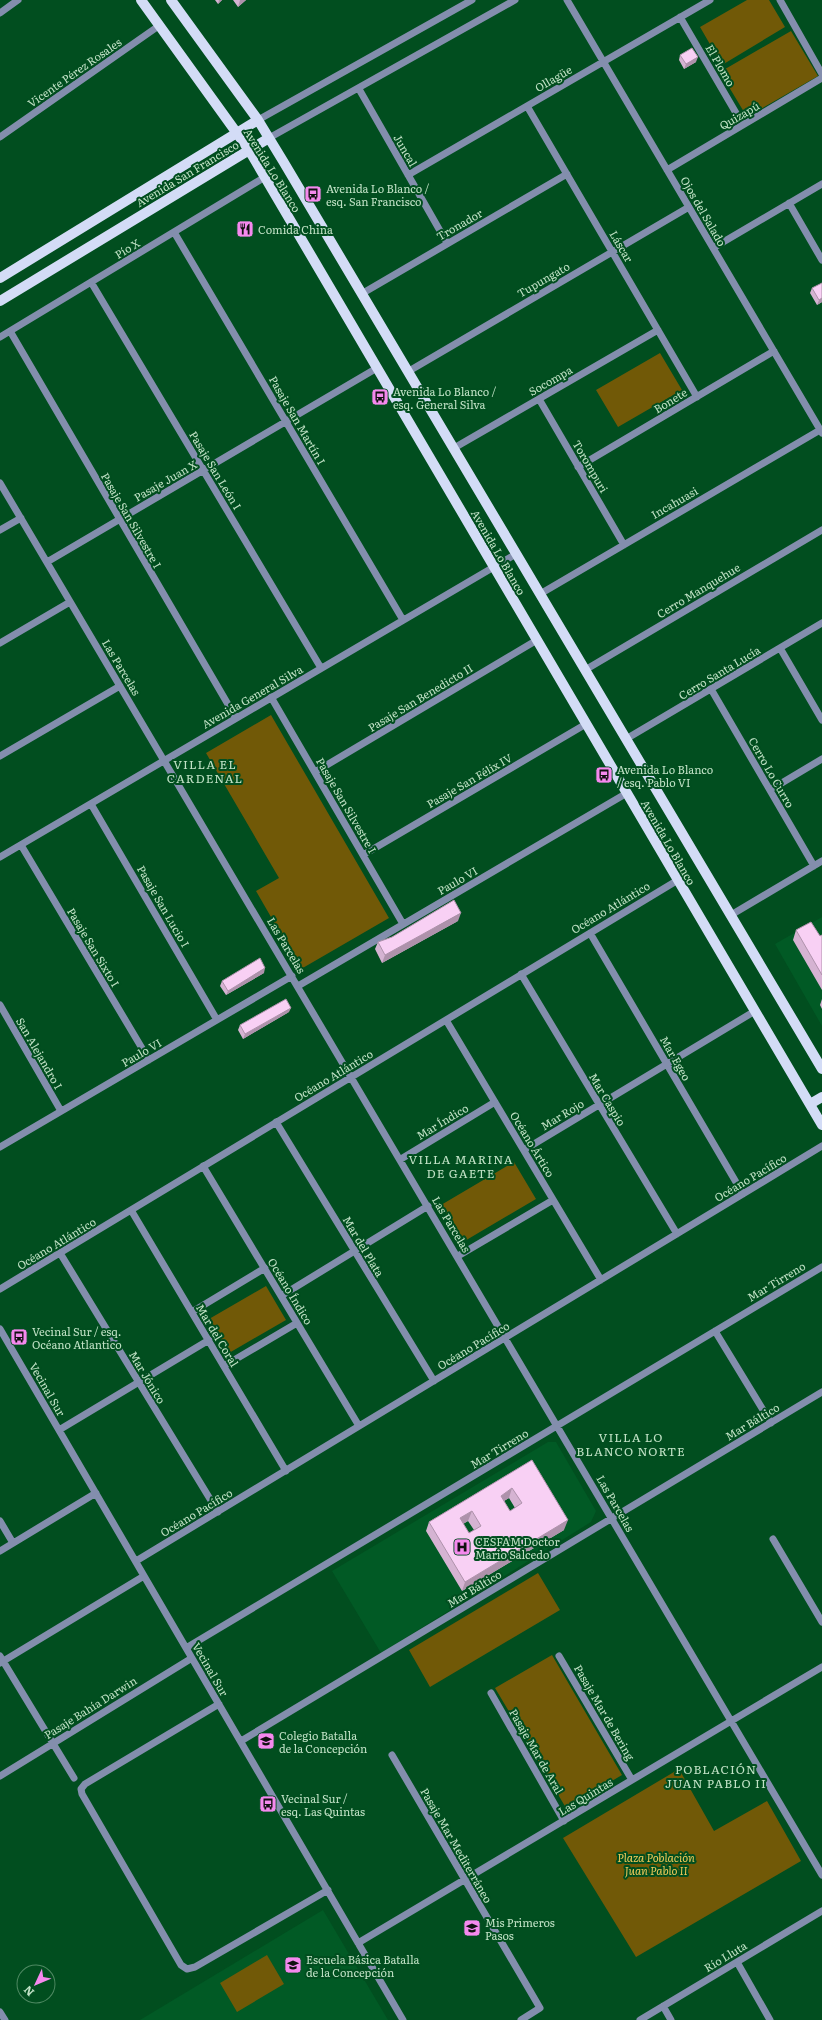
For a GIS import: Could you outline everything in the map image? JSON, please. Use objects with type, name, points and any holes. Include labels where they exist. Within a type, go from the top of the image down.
[{"type":"main road","name":"Avenida Lo Blanco","points":[[141,0],[249,150],[822,1125]]},
{"type":"main road","name":"Avenida Lo Blanco","points":[[174,1],[258,120],[363,292],[516,554],[822,1069]]},
{"type":"main road","name":"Avenida San Francisco","points":[[0,278],[258,120]]},
{"type":"main road","name":"Avenida San Francisco","points":[[0,300],[269,138]]},
{"type":"main road","points":[[810,1104],[822,1097]]},
{"type":"street","name":"Avenida San Francisco","points":[[258,120],[472,0]]},
{"type":"street","name":"Avenida San Francisco","points":[[269,138],[516,0]]},
{"type":"street","name":"Ojos del Salado","points":[[567,0],[821,432]]},
{"type":"street","name":"Ollagüe","points":[[408,175],[710,0]]},
{"type":"street","points":[[780,0],[822,74]]},
{"type":"street","points":[[0,13],[14,1]]},
{"type":"street","name":"El Plomo","points":[[680,17],[744,125]]},
{"type":"street","name":"Vicente Pérez Rosales","points":[[0,137],[160,25]]},
{"type":"street","name":"Quizapú","points":[[667,170],[822,78]]},
{"type":"street","name":"Juncal","points":[[359,89],[447,243]]},
{"type":"street","name":"Láscar","points":[[527,106],[697,396]]},
{"type":"street","name":"Tronador","points":[[363,292],[567,174]]},
{"type":"street","name":"Pío X","points":[[0,337],[264,177]]},
{"type":"street","points":[[713,248],[822,184]]},
{"type":"street","points":[[788,203],[822,260]]},
{"type":"street","name":"Tupungato","points":[[409,371],[689,207]]},
{"type":"street","name":"Pasaje San Martín I","points":[[174,232],[403,620]]},
{"type":"street","name":"Pasaje San León I","points":[[91,282],[321,668]]},
{"type":"street","name":"Socompa","points":[[454,448],[658,330]]},
{"type":"street","name":"Pasaje San Silvestre I","points":[[10,332],[236,718]]},
{"type":"street","name":"Bonete","points":[[578,467],[774,351]]},
{"type":"street","name":"Pasaje Juan X","points":[[47,562],[377,368]]},
{"type":"street","name":"Torompuri","points":[[538,399],[624,545]]},
{"type":"street","name":"Incahuasi","points":[[540,594],[821,432]]},
{"type":"street","name":"Las Parcelas","points":[[0,483],[352,1076],[822,1875]]},
{"type":"street","points":[[0,530],[21,518]]},
{"type":"street","name":"Cerro Manquehue","points":[[585,670],[822,530]]},
{"type":"street","name":"Avenida General Silva","points":[[0,857],[516,554]]},
{"type":"street","points":[[0,643],[70,602]]},
{"type":"street","name":"Cerro Santa Lucía","points":[[626,739],[822,623]]},
{"type":"street","name":"Pasaje San Benedicto II","points":[[315,772],[537,640]]},
{"type":"street","points":[[780,648],[822,720]]},
{"type":"street","points":[[0,756],[120,686]]},
{"type":"street","name":"Cerro Lo Curro","points":[[711,689],[814,866]]},
{"type":"street","name":"Pasaje San Silvestre I","points":[[271,698],[403,924]]},
{"type":"street","name":"Pasaje San Félix IV","points":[[363,855],[586,724]]},
{"type":"street","points":[[770,790],[822,759]]},
{"type":"street","name":"Paulo VI","points":[[298,986],[627,792]]},
{"type":"street","name":"Pasaje San Lucio I","points":[[91,804],[218,1020]]},
{"type":"street","name":"Pasaje San Sixto I","points":[[21,845],[149,1060]]},
{"type":"street","points":[[731,915],[822,861]]},
{"type":"street","name":"Océano Atlántico","points":[[0,1289],[678,880]]},
{"type":"street","name":"Mar Egeo","points":[[590,933],[743,1194]]},
{"type":"street","name":"Mar Caspio","points":[[521,974],[677,1234]]},
{"type":"street","name":"Paulo VI","points":[[0,1147],[292,976]]},
{"type":"street","name":"San Alejandro I","points":[[0,1005],[62,1112]]},
{"type":"street","name":"Mar Rojo","points":[[524,1150],[755,1011]]},
{"type":"street","name":"Océano Ártico","points":[[446,1020],[601,1280]]},
{"type":"street","name":"Mar Índico","points":[[400,1159],[495,1102]]},
{"type":"street","name":"Mar del Plata","points":[[276,1122],[434,1381]]},
{"type":"street","name":"Océano Pacífico","points":[[136,1561],[822,1146]]},
{"type":"street","name":"Océano Índico","points":[[203,1166],[359,1426]]},
{"type":"street","points":[[458,1256],[553,1200]]},
{"type":"street","points":[[281,1296],[428,1206]]},
{"type":"street","name":"Mar del Coral","points":[[131,1210],[286,1471]]},
{"type":"street","name":"Mar Jónico","points":[[60,1253],[218,1512]]},
{"type":"street","name":"Mar Tirreno","points":[[186,1648],[822,1267]]},
{"type":"street","points":[[192,1312],[265,1268]]},
{"type":"street","points":[[224,1366],[298,1323]]},
{"type":"street","name":"Vecinal Sur","points":[[0,1329],[403,2020]]},
{"type":"street","points":[[715,1332],[771,1423]]},
{"type":"street","points":[[59,1430],[209,1340]]},
{"type":"street","name":"Mar Báltico","points":[[241,1741],[822,1392]]},
{"type":"street","points":[[0,1551],[96,1493]]},
{"type":"street","points":[[0,1521],[13,1543]]},
{"type":"street","points":[[773,1539],[822,1622]]},
{"type":"street","points":[[74,1778],[1,1660],[144,1576]]},
{"type":"street","name":"Pasaje Mar de Bering","points":[[559,1656],[632,1780]]},
{"type":"street","name":"Pasaje Bahía Darwin","points":[[0,1776],[192,1658]]},
{"type":"street","name":"Las Quintas","points":[[358,1943],[822,1667]]},
{"type":"street","name":"Pasaje Mar de Aral","points":[[491,1693],[564,1821]]},
{"type":"street","points":[[219,1704],[86,1784],[81,1789],[82,1794],[181,1964],[187,1969],[195,1967],[328,1890]]},
{"type":"street","name":"Pasaje Mar Mediterráneo","points":[[392,1755],[540,2008],[521,2020]]},
{"type":"street","name":"Río Lluta","points":[[640,2020],[822,1911]]},
{"type":"street","points":[[736,1962],[770,2020]]},
{"type":"street","points":[[663,2006],[671,2020]]},
{"type":"street","points":[[0,2012],[5,2020]]},
{"type":"shaded area","points":[[822,917],[822,1026],[775,944]]},
{"type":"shaded area","name":"CESFAM Doctor Mario Salcedo","points":[[548,1442],[556,1442],[596,1511],[591,1522],[381,1653],[332,1571]]},
{"type":"shaded area","name":"Escuela Básica Batalla de la Concepción","points":[[323,1910],[388,2020],[140,2020]]},
{"type":"green space","points":[[747,0],[769,0],[785,27],[722,65],[700,27]]},
{"type":"green space","points":[[791,31],[818,76],[747,117],[720,72]]},
{"type":"green space","points":[[660,353],[682,390],[618,427],[596,390]]},
{"type":"green space","points":[[271,715],[389,918],[301,969],[256,891],[279,878],[206,753]]},
{"type":"green space","points":[[514,1162],[536,1199],[463,1242],[441,1205]]},
{"type":"green space","points":[[266,1286],[286,1320],[229,1353],[209,1319]]},
{"type":"green space","points":[[538,1573],[560,1610],[430,1687],[409,1650]]},
{"type":"green space","points":[[552,1655],[622,1775],[566,1808],[495,1688]]},
{"type":"green space","name":"Plaza Población Juan Pablo II","points":[[679,1769],[714,1831],[767,1801],[801,1861],[636,1957],[563,1838]]},
{"type":"green space","points":[[267,1955],[284,1984],[237,2012],[220,1983]]},
{"type":"building","points":[[692,48],[698,57],[686,64],[680,55]]},
{"type":"building","points":[[822,283],[822,298],[819,300],[812,288]]},
{"type":"building","points":[[454,900],[461,913],[385,955],[378,942],[392,937]]},
{"type":"building","points":[[811,922],[820,936],[822,935],[822,975],[796,930]]},
{"type":"building","points":[[260,958],[265,968],[228,991],[222,981]]},
{"type":"building","points":[[286,999],[291,1008],[245,1034],[240,1025]]},
{"type":"building","points":[[532,1460],[568,1520],[465,1582],[429,1522]],"holes":[[[512,1488],[522,1503],[510,1511],[501,1496]],[[472,1511],[481,1526],[469,1533],[460,1518]]]},
{"type":"place","name":"Avenida Lo Blanco / esq. San Francisco","points":[[313,194]]},
{"type":"place","name":"Comida China","points":[[245,229]]},
{"type":"place","name":"Avenida Lo Blanco / esq. General Silva","points":[[380,397]]},
{"type":"place","name":"Avenida Lo Blanco / esq. Pablo VI","points":[[604,775]]},
{"type":"place","name":"Vecinal Sur / esq. Océano Atlantico","points":[[19,1337]]},
{"type":"place","name":"CESFAM Doctor Mario Salcedo","points":[[462,1547]]},
{"type":"place","name":"Colegio Batalla de la Concepción","points":[[266,1741]]},
{"type":"place","name":"Vecinal Sur / esq. Las Quintas","points":[[268,1804]]},
{"type":"place","name":"Mis Primeros Pasos","points":[[472,1928]]},
{"type":"place","name":"Escuela Básica Batalla de la Concepción","points":[[293,1965]]},
{"type":"district","name":"VILLA EL CARDENAL","points":[[205,771]]},
{"type":"district","name":"VILLA MARINA DE GAETE","points":[[461,1166]]},
{"type":"district","name":"VILLA LO BLANCO NORTE","points":[[631,1444]]},
{"type":"district","name":"POBLACIÓN JUAN PABLO II","points":[[716,1776]]}]
